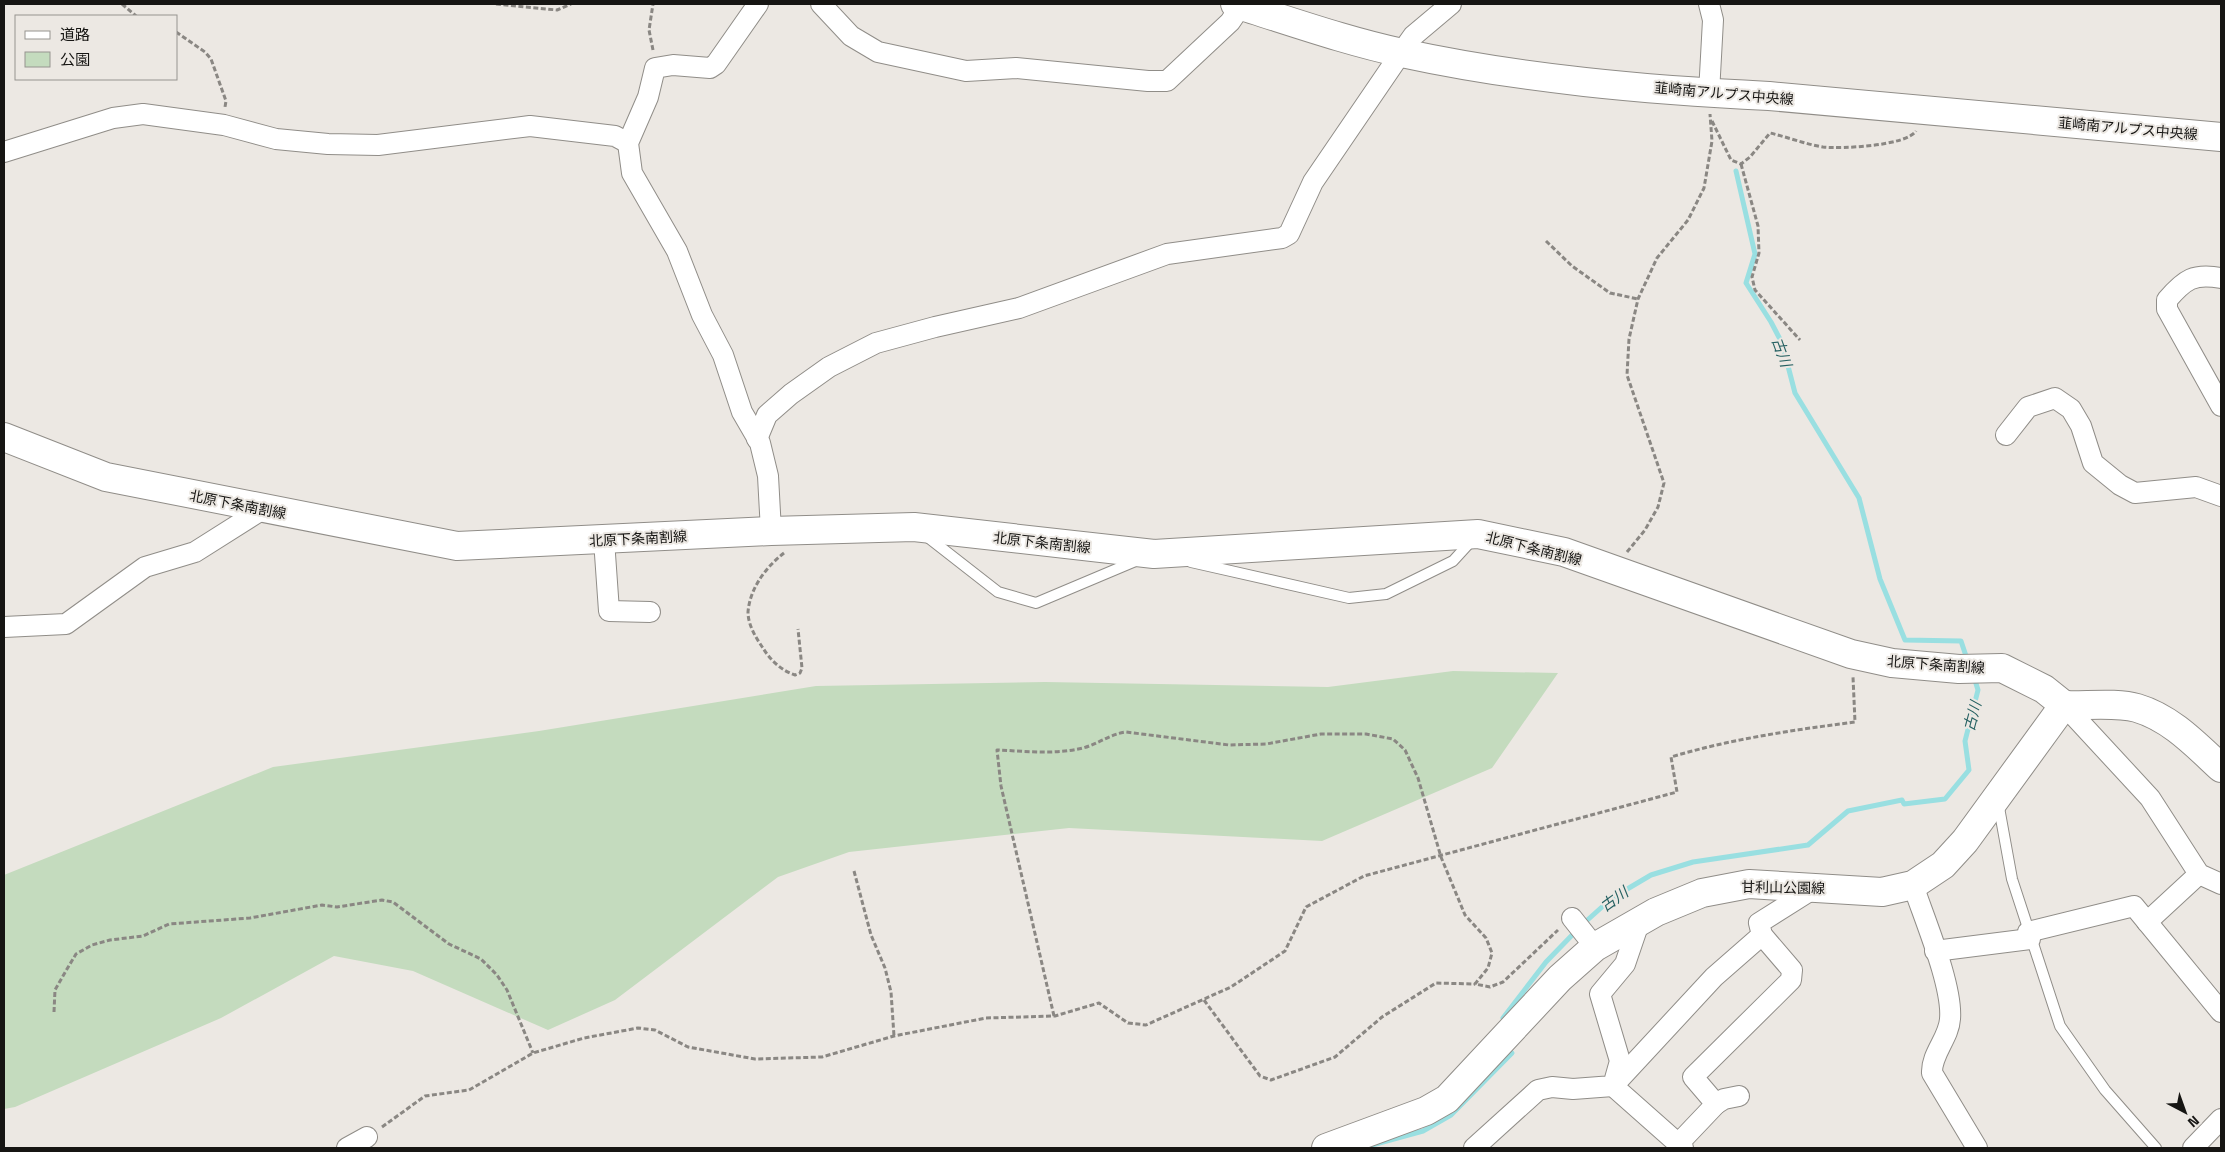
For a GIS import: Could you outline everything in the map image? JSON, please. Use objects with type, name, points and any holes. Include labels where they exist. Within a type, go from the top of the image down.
[{"type":"main road","name":"韮崎南アルプス中央線","points":[[1238,5],[1401,52],[1479,67],[1710,105],[1931,111],[2221,137]]},
{"type":"main road","name":"北原下条南割線","points":[[4,437],[106,478],[457,546],[771,531],[914,527],[1154,554],[1478,534],[1564,552],[1851,654],[1892,664],[1959,669],[2002,668],[2044,689],[2064,705]]},
{"type":"main road","points":[[2064,705],[2136,708],[2156,716],[2185,734],[2221,768]]},
{"type":"main road","name":"甘利山公園線","points":[[1326,1148],[1426,1111],[1447,1099],[1591,942],[1640,920],[1702,894],[1749,884],[1882,892],[1914,885],[1943,865],[1965,841],[2064,705]]},
{"type":"street","points":[[758,4],[716,64],[710,68],[673,65],[655,68],[648,97],[628,144],[632,172],[677,251],[702,315],[723,355],[742,412],[757,439],[768,476],[771,531]]},
{"type":"street","points":[[821,4],[851,36],[878,52],[966,71],[1016,68],[1148,81],[1167,81],[1230,22],[1238,5]]},
{"type":"street","points":[[757,439],[767,415],[791,394],[829,367],[876,343],[935,327],[1019,308],[1167,254],[1282,238],[1289,234],[1313,182],[1401,52],[1413,36],[1451,4]]},
{"type":"street","points":[[1709,4],[1713,20],[1710,105]]},
{"type":"street","points":[[4,152],[114,118],[143,114],[224,125],[276,139],[328,144],[378,145],[530,126],[615,136],[628,144]]},
{"type":"street","points":[[2221,278],[2204,275],[2192,278],[2179,286],[2167,300],[2167,309],[2221,406]]},
{"type":"street","points":[[2006,435],[2028,407],[2055,398],[2071,409],[2081,426],[2093,463],[2120,485],[2136,493],[2174,491],[2196,487],[2221,496]]},
{"type":"street","points":[[4,628],[66,624],[145,567],[195,552],[263,509]]},
{"type":"street","points":[[604,540],[609,611],[650,612]]},
{"type":"street","points":[[2064,705],[2150,798],[2213,878],[2147,922]]},
{"type":"street","points":[[1914,885],[1950,1000],[1950,1021],[1945,1038],[1931,1066],[1932,1073],[1977,1148]]},
{"type":"street","points":[[1716,1104],[1693,1077],[1792,980],[1792,970],[1762,936],[1759,923],[1816,887]]},
{"type":"street","points":[[1935,951],[2029,936],[2134,906],[2221,1012]]},
{"type":"street","points":[[1572,918],[1591,942]]},
{"type":"street","points":[[1613,1086],[1620,1061],[1600,994],[1625,964],[1640,920]]},
{"type":"street","points":[[1474,1148],[1538,1090],[1552,1087],[1573,1089],[1613,1086],[1714,977],[1762,936]]},
{"type":"street","points":[[1613,1086],[1680,1146],[1716,1104],[1724,1098],[1739,1096]]},
{"type":"street","points":[[2193,1148],[2221,1119]]},
{"type":"street","points":[[347,1148],[366,1136]]},
{"type":"lane","points":[[914,527],[998,592],[1036,603],[1154,554],[1349,598],[1386,594],[1453,561],[1478,534]]},
{"type":"lane","points":[[1997,796],[2012,879],[2029,936],[2060,1026],[2105,1090],[2156,1148]]},
{"type":"path","points":[[122,4],[135,15]]},
{"type":"path","points":[[496,4],[499,6],[557,10],[571,4]]},
{"type":"path","points":[[653,4],[650,30],[655,68]]},
{"type":"path","points":[[178,34],[211,59],[226,101],[224,125]]},
{"type":"path","points":[[1710,105],[1731,160],[1740,164],[1758,226],[1759,253],[1752,277],[1756,290],[1800,340]]},
{"type":"path","points":[[1612,570],[1645,530],[1658,507],[1664,483],[1627,375],[1629,339],[1638,299],[1657,258],[1688,220],[1704,188],[1712,142],[1710,105]]},
{"type":"path","points":[[1740,164],[1750,157],[1770,132],[1823,147],[1887,144],[1913,136],[1931,111]]},
{"type":"path","points":[[1546,241],[1572,266],[1610,293],[1638,299]]},
{"type":"path","points":[[798,629],[802,668],[800,673],[795,675],[782,669],[765,652],[756,637],[748,612],[761,576],[772,562],[810,530]]},
{"type":"path","points":[[366,1136],[425,1096],[469,1090],[533,1053],[584,1038],[638,1028],[654,1030],[688,1047],[755,1059],[822,1057],[894,1036],[986,1018],[1054,1016],[1099,1003],[1128,1023],[1146,1025],[1231,988],[1285,951],[1306,907],[1364,876],[1441,857],[1677,792],[1671,756],[1805,728],[1855,722],[1851,654]]},
{"type":"path","points":[[1054,1016],[1001,786],[997,750],[1057,752],[1084,748],[1114,733],[1126,732],[1229,745],[1266,744],[1321,734],[1366,734],[1393,739],[1405,750],[1418,778],[1441,857],[1465,915],[1486,938],[1492,953],[1488,968],[1475,984]]},
{"type":"path","points":[[854,871],[871,935],[885,968],[891,992],[894,1036]]},
{"type":"path","points":[[54,1012],[55,990],[76,954],[92,945],[110,940],[143,936],[169,924],[250,918],[322,904],[337,907],[382,900],[393,902],[449,944],[481,959],[497,975],[507,990],[533,1053]]},
{"type":"path","points":[[1204,1000],[1260,1076],[1271,1080],[1336,1057],[1382,1018],[1436,983],[1475,984],[1490,987],[1503,982],[1572,918]]},
{"type":"green space","points":[[1453,671],[1558,673],[1492,768],[1322,841],[1069,828],[849,852],[778,877],[615,1000],[548,1030],[413,971],[334,956],[221,1018],[15,1107],[4,1109],[4,875],[273,767],[539,731],[816,686],[1045,682],[1328,687]]},
{"type":"waterway","name":"古川","points":[[1736,171],[1755,254],[1746,283],[1782,343],[1795,393],[1859,498],[1880,579],[1905,640],[1961,641],[1968,662]]},
{"type":"waterway","name":"古川","points":[[1583,924],[1612,898],[1651,875],[1693,862],[1808,845],[1848,811],[1902,800],[1904,804],[1945,799],[1969,770],[1965,741],[1978,690],[1974,677]]},
{"type":"waterway","name":"古川","points":[[1503,1018],[1546,962],[1577,930]]},
{"type":"waterway","name":"古川","points":[[1372,1145],[1423,1131],[1451,1115],[1512,1053]]}]
